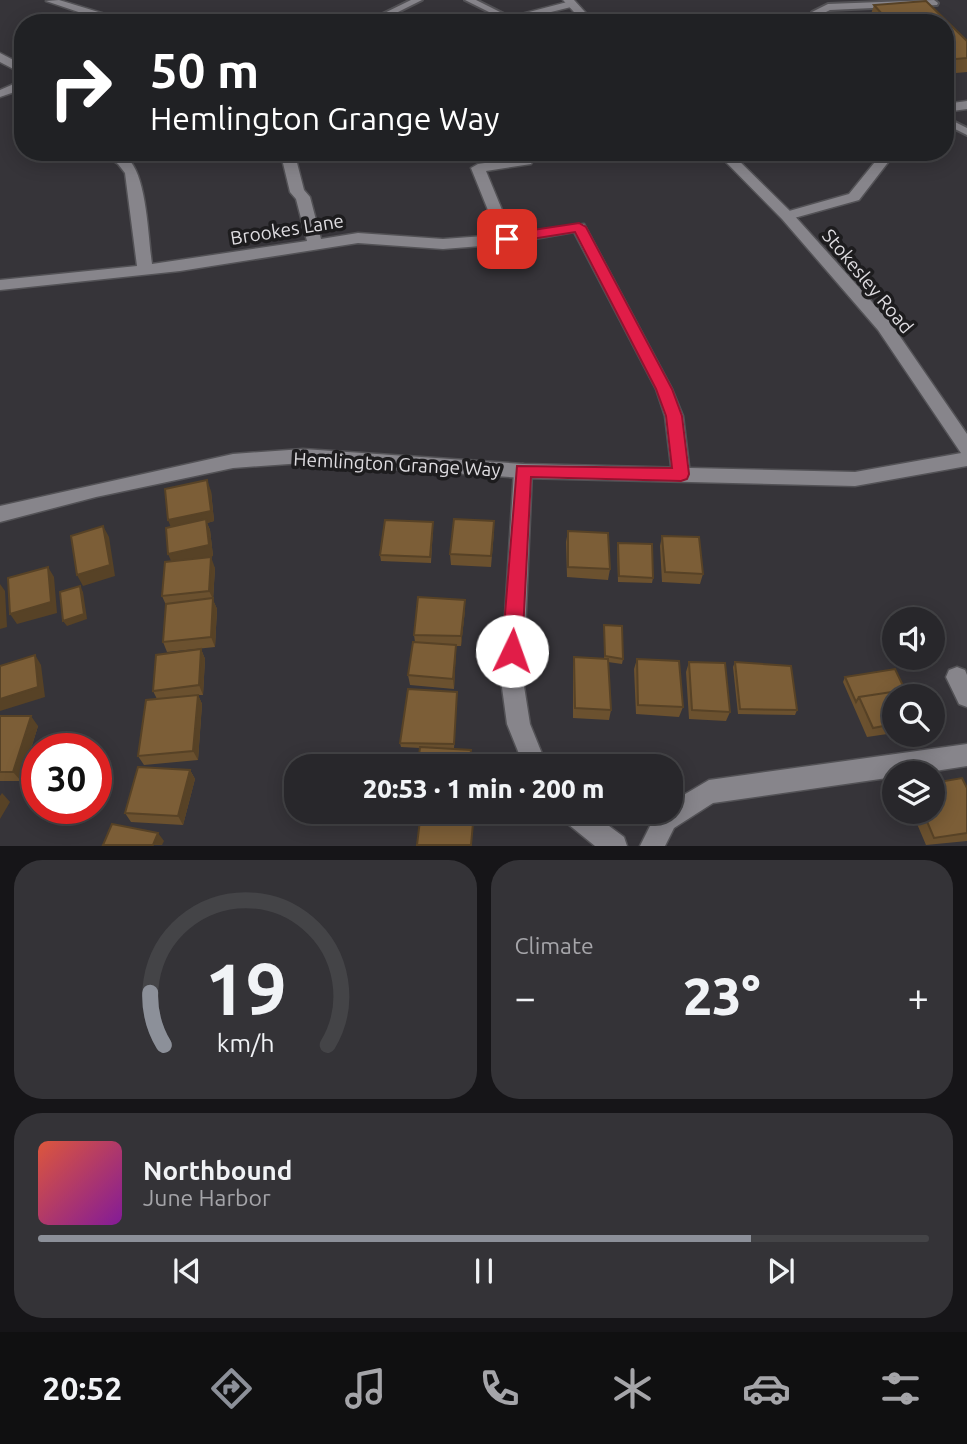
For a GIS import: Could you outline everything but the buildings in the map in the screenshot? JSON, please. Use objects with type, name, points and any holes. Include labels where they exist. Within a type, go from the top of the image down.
[{"type":"street","points":[[51,1],[94,14]]},
{"type":"street","points":[[527,14],[569,2]]},
{"type":"street","points":[[123,161],[132,173],[145,268]]},
{"type":"street","points":[[289,161],[297,192],[303,197],[315,244]]},
{"type":"street","points":[[507,239],[478,168],[526,161]]},
{"type":"street","name":"Stokesley Road","points":[[731,161],[787,216],[884,326],[967,448]]},
{"type":"street","points":[[787,216],[853,197],[883,161]]},
{"type":"street","name":"Brookes Lane","points":[[0,285],[180,266],[358,238],[443,244],[507,239],[579,227],[664,389],[674,416],[681,474]]},
{"type":"street","name":"Hemlington Grange Way","points":[[0,514],[233,460],[303,456],[523,471],[855,479],[967,459]]},
{"type":"street","points":[[523,471],[511,677],[516,715],[529,754]]},
{"type":"street","points":[[652,845],[666,820],[709,792],[967,755]]},
{"type":"street","points":[[587,824],[615,845]]},
{"type":"lane","points":[[388,14],[418,0]]},
{"type":"lane","points":[[469,0],[499,14]]},
{"type":"lane","points":[[815,14],[828,7],[934,2]]},
{"type":"route","points":[[507,239],[579,227],[664,389],[674,416],[681,474],[523,471],[512,651]]}]
